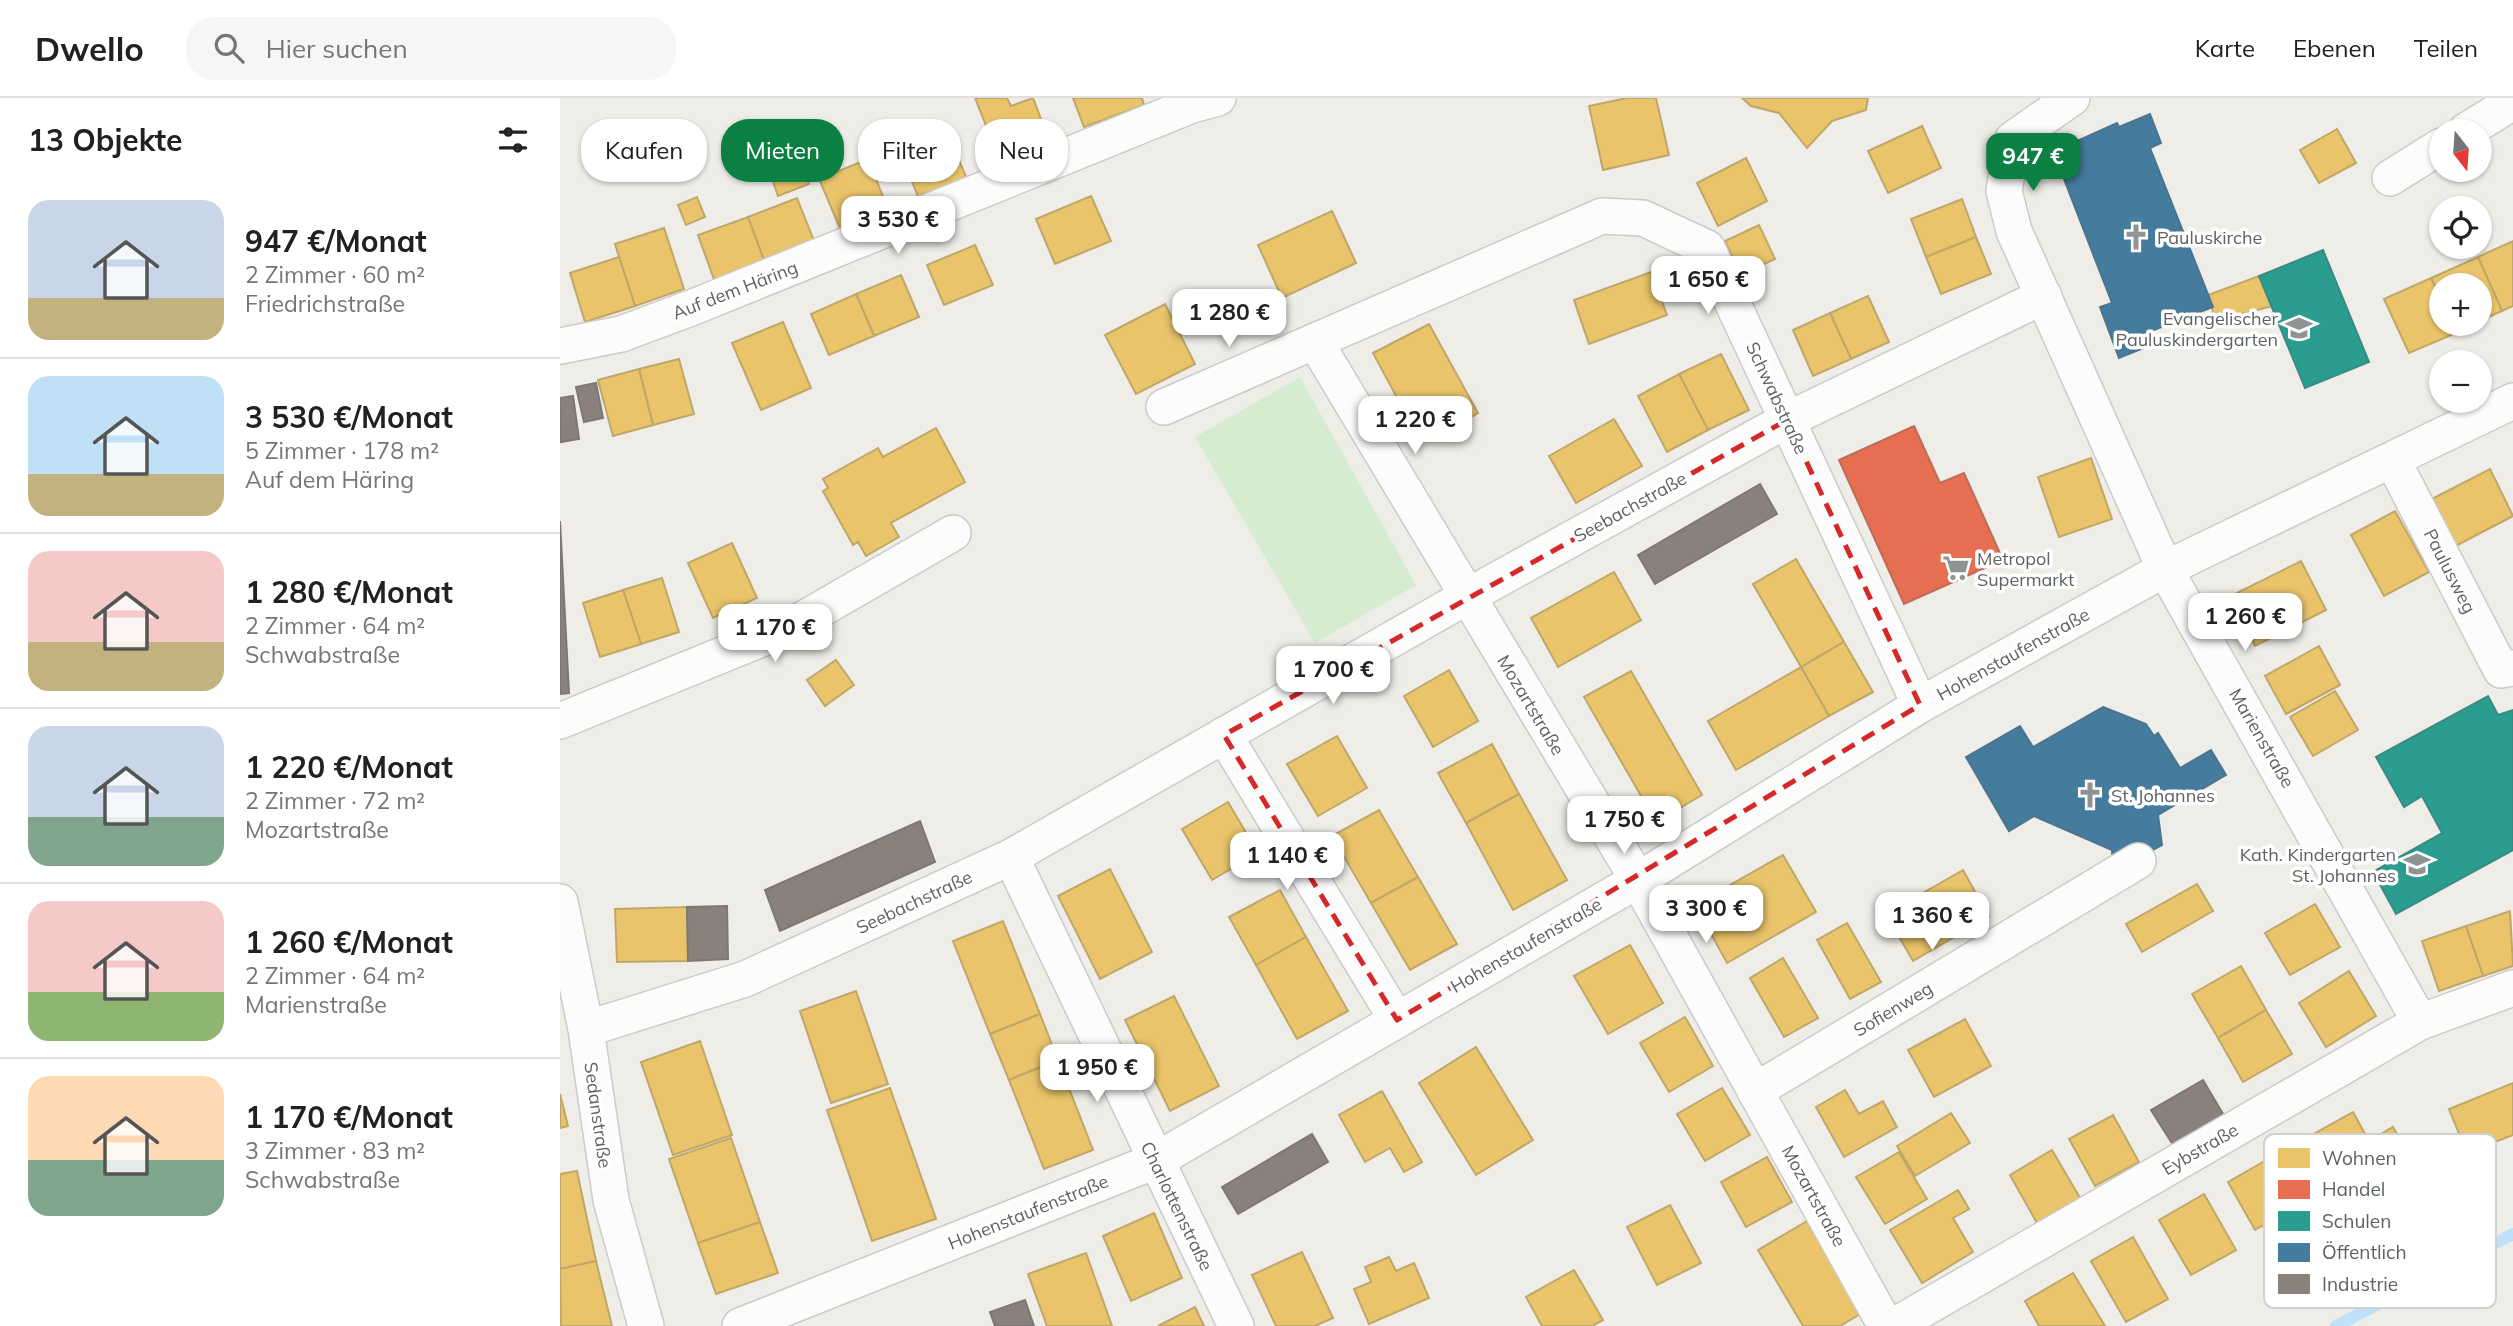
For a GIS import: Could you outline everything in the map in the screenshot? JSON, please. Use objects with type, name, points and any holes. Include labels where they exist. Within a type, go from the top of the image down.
[{"type":"street","name":"Auf dem Häring","points":[[560,346],[621,334],[691,308],[1167,115],[1219,98]]},
{"type":"street","name":"Marienstraße","points":[[2072,98],[2013,139],[2004,191],[2014,231],[2165,569],[2420,1022]]},
{"type":"street","points":[[2485,119],[2513,102]]},
{"type":"street","points":[[2390,178],[2429,154]]},
{"type":"street","name":"Schwabstraße","points":[[1164,407],[1602,216],[1643,218],[1707,248],[1920,705]]},
{"type":"street","name":"Seebachstraße","points":[[586,1030],[746,979],[1011,857],[1466,597],[1787,420],[2044,296]]},
{"type":"street","name":"Mozartstraße","points":[[1316,343],[1638,880],[1886,1326]]},
{"type":"street","name":"Hohenstaufenstraße","points":[[740,1326],[1155,1161],[1638,880],[1920,705],[2165,569],[2513,401]]},
{"type":"street","name":"Paulusweg","points":[[2393,461],[2501,670],[2513,668]]},
{"type":"street","points":[[560,720],[788,628],[953,533]]},
{"type":"street","points":[[1224,735],[1397,1020]]},
{"type":"street","name":"Charlottenstraße","points":[[1011,857],[1236,1326]]},
{"type":"street","name":"Sofienweg","points":[[1755,1091],[2138,861]]},
{"type":"street","name":"Sedanstraße","points":[[560,902],[586,1030],[618,1236],[646,1326]]},
{"type":"street","name":"Eybstraße","points":[[1894,1326],[2420,1022],[2513,988]]},
{"type":"highlighted area","points":[[1787,420],[1920,705],[1397,1020],[1224,735]]},
{"type":"green space","points":[[1300,377],[1416,585],[1315,643],[1195,437]]},
{"type":"building: Wohnen","points":[[975,98],[1007,98],[1011,106],[1033,98],[1041,119],[983,119]]},
{"type":"building: Wohnen","points":[[1073,98],[1142,98],[1144,105],[1084,127]]},
{"type":"building: Wohnen","points":[[1627,98],[1656,98],[1669,155],[1603,170],[1589,106]]},
{"type":"building: Wohnen","points":[[1742,98],[1868,98],[1866,110],[1832,121],[1807,148],[1779,113],[1751,106]]},
{"type":"building: Wohnen","points":[[1922,126],[1941,168],[1888,193],[1868,151]]},
{"type":"building: Wohnen","points":[[2337,129],[2356,163],[2319,183],[2300,150]]},
{"type":"building: Wohnen","points":[[1746,158],[1767,201],[1718,226],[1697,183]]},
{"type":"building: Wohnen","points":[[858,163],[858,182],[877,182],[890,214],[842,233],[820,182],[844,182],[844,169]]},
{"type":"building: Wohnen","points":[[961,165],[967,179],[961,182]]},
{"type":"building: Wohnen","points":[[773,182],[808,182],[809,184],[778,196]]},
{"type":"building: Wohnen","points":[[912,182],[960,182],[919,199]]},
{"type":"building: Wohnen","points":[[1091,196],[1111,241],[1055,264],[1036,219]]},
{"type":"building: Wohnen","points":[[697,197],[705,217],[686,225],[678,205]]},
{"type":"building: Wohnen","points":[[797,198],[816,246],[766,266],[748,217]]},
{"type":"building: Wohnen","points":[[1962,199],[1976,237],[1926,257],[1911,219]]},
{"type":"building: Wohnen","points":[[1332,211],[1356,263],[1282,298],[1258,245]]},
{"type":"building: Wohnen","points":[[748,217],[766,266],[716,285],[698,235]]},
{"type":"building: Wohnen","points":[[1759,225],[1775,259],[1741,275],[1725,241]]},
{"type":"building: Wohnen","points":[[664,228],[684,289],[635,306],[615,244]]},
{"type":"building: Wohnen","points":[[1976,237],[1991,274],[1941,294],[1926,257]]},
{"type":"building: Wohnen","points":[[2513,241],[2513,306],[2502,311],[2492,288],[2492,273],[2485,273],[2479,259],[2492,259],[2492,251]]},
{"type":"building: Wohnen","points":[[975,245],[993,285],[944,305],[927,265]]},
{"type":"building: Wohnen","points":[[619,257],[635,306],[585,322],[570,273]]},
{"type":"building: Wohnen","points":[[2479,259],[2485,273],[2442,273]]},
{"type":"building: Wohnen","points":[[1651,272],[1667,315],[1589,344],[1574,300]]},
{"type":"building: Wohnen","points":[[901,275],[919,317],[874,336],[856,294]]},
{"type":"building: Wohnen","points":[[2259,276],[2272,306],[2216,321],[2208,295]]},
{"type":"building: Wohnen","points":[[2429,279],[2429,336],[2449,336],[2409,353],[2384,299]]},
{"type":"building: Wohnen","points":[[2492,288],[2502,311],[2492,316]]},
{"type":"building: Wohnen","points":[[856,294],[874,336],[829,355],[811,314]]},
{"type":"building: Wohnen","points":[[1868,296],[1889,342],[1851,359],[1830,313]]},
{"type":"building: Wohnen","points":[[1165,304],[1195,364],[1136,394],[1105,335]]},
{"type":"building: Wohnen","points":[[1830,313],[1851,359],[1813,376],[1793,330]]},
{"type":"building: Wohnen","points":[[783,322],[811,388],[761,410],[732,343]]},
{"type":"building: Wohnen","points":[[1429,324],[1478,413],[1442,433],[1424,398],[1403,409],[1373,353]]},
{"type":"building: Wohnen","points":[[1721,354],[1749,410],[1708,430],[1679,374]]},
{"type":"building: Wohnen","points":[[679,359],[694,414],[653,425],[639,369]]},
{"type":"building: Wohnen","points":[[639,369],[653,425],[613,436],[598,380]]},
{"type":"building: Wohnen","points":[[1679,374],[1708,430],[1667,452],[1638,396]]},
{"type":"building: Wohnen","points":[[1614,419],[1642,466],[1576,503],[1549,456]]},
{"type":"building: Wohnen","points":[[936,428],[965,482],[891,523],[899,537],[866,556],[858,542],[853,545],[823,491],[828,488],[823,479],[878,448],[883,457]]},
{"type":"building: Wohnen","points":[[2091,458],[2112,519],[2059,537],[2038,477]]},
{"type":"building: Wohnen","points":[[2490,469],[2513,516],[2450,549],[2426,502]]},
{"type":"building: Wohnen","points":[[2395,511],[2429,572],[2384,596],[2351,535]]},
{"type":"building: Wohnen","points":[[732,543],[757,598],[713,618],[688,563]]},
{"type":"building: Wohnen","points":[[1796,559],[1844,642],[1801,667],[1753,584]]},
{"type":"building: Wohnen","points":[[2301,561],[2326,610],[2255,646],[2231,596]]},
{"type":"building: Wohnen","points":[[1614,572],[1641,620],[1558,667],[1531,618]]},
{"type":"building: Wohnen","points":[[662,578],[679,632],[641,644],[623,590]]},
{"type":"building: Wohnen","points":[[623,590],[641,644],[600,657],[583,603]]},
{"type":"building: Wohnen","points":[[1844,642],[1873,692],[1829,716],[1801,667]]},
{"type":"building: Wohnen","points":[[2319,646],[2340,685],[2286,714],[2265,676]]},
{"type":"building: Wohnen","points":[[836,660],[854,685],[825,706],[807,680]]},
{"type":"building: Wohnen","points":[[1801,667],[1829,716],[1736,770],[1708,721]]},
{"type":"building: Wohnen","points":[[1449,670],[1478,721],[1433,747],[1404,696]]},
{"type":"building: Wohnen","points":[[1631,671],[1702,795],[1656,822],[1584,697]]},
{"type":"building: Wohnen","points":[[2335,691],[2358,730],[2313,756],[2290,717]]},
{"type":"building: Wohnen","points":[[1337,736],[1367,788],[1318,816],[1287,764]]},
{"type":"building: Wohnen","points":[[1492,744],[1519,794],[1466,823],[1438,773]]},
{"type":"building: Wohnen","points":[[1519,794],[1567,880],[1513,910],[1466,823]]},
{"type":"building: Wohnen","points":[[1228,802],[1258,853],[1212,880],[1182,829]]},
{"type":"building: Wohnen","points":[[1379,810],[1418,877],[1371,903],[1332,836]]},
{"type":"building: Wohnen","points":[[1783,855],[1816,912],[1727,963],[1695,905]]},
{"type":"building: Wohnen","points":[[1110,869],[1152,952],[1100,979],[1058,896]]},
{"type":"building: Wohnen","points":[[1963,870],[1989,917],[1913,961],[1886,914]]},
{"type":"building: Wohnen","points":[[1418,877],[1457,944],[1410,970],[1371,903]]},
{"type":"building: Wohnen","points":[[2197,884],[2213,911],[2142,952],[2126,924]]},
{"type":"building: Wohnen","points":[[1280,890],[1306,937],[1256,965],[1229,917]]},
{"type":"building: Wohnen","points":[[2315,904],[2340,947],[2290,975],[2265,933]]},
{"type":"building: Wohnen","points":[[687,907],[688,961],[617,962],[615,909]]},
{"type":"building: Wohnen","points":[[2510,911],[2513,966],[2483,976],[2466,926]]},
{"type":"building: Wohnen","points":[[1003,921],[1040,1014],[990,1034],[953,941]]},
{"type":"building: Wohnen","points":[[1847,923],[1881,982],[1850,999],[1817,940]]},
{"type":"building: Wohnen","points":[[2466,926],[2483,976],[2439,991],[2422,941]]},
{"type":"building: Wohnen","points":[[1306,937],[1348,1011],[1297,1039],[1256,965]]},
{"type":"building: Wohnen","points":[[1630,945],[1663,1003],[1608,1034],[1574,976]]},
{"type":"building: Wohnen","points":[[1783,958],[1818,1018],[1784,1037],[1750,978]]},
{"type":"building: Wohnen","points":[[2241,966],[2266,1010],[2218,1038],[2192,994]]},
{"type":"building: Wohnen","points":[[2349,971],[2376,1016],[2326,1047],[2299,1003]]},
{"type":"building: Wohnen","points":[[856,991],[888,1084],[831,1103],[800,1011]]},
{"type":"building: Wohnen","points":[[1174,996],[1219,1086],[1170,1111],[1125,1020]]},
{"type":"building: Wohnen","points":[[2266,1010],[2292,1054],[2243,1082],[2218,1038]]},
{"type":"building: Wohnen","points":[[1040,1014],[1058,1060],[1009,1080],[990,1034]]},
{"type":"building: Wohnen","points":[[1685,1017],[1713,1066],[1669,1092],[1640,1043]]},
{"type":"building: Wohnen","points":[[1965,1019],[1991,1066],[1934,1097],[1908,1050]]},
{"type":"building: Wohnen","points":[[700,1041],[732,1135],[673,1155],[641,1062]]},
{"type":"building: Wohnen","points":[[1476,1047],[1533,1140],[1476,1175],[1419,1083]]},
{"type":"building: Wohnen","points":[[1058,1060],[1093,1150],[1044,1169],[1009,1080]]},
{"type":"building: Wohnen","points":[[2513,1083],[2513,1135],[2496,1142],[2496,1134],[2459,1134],[2449,1109]]},
{"type":"building: Wohnen","points":[[890,1088],[936,1219],[872,1241],[827,1110]]},
{"type":"building: Wohnen","points":[[1722,1088],[1750,1135],[1705,1161],[1677,1114]]},
{"type":"building: Wohnen","points":[[1845,1090],[1859,1114],[1883,1101],[1897,1127],[1844,1157],[1816,1107]]},
{"type":"building: Wohnen","points":[[1382,1091],[1422,1162],[1404,1172],[1390,1148],[1365,1162],[1339,1115]]},
{"type":"building: Wohnen","points":[[560,1094],[568,1126],[560,1128]]},
{"type":"building: Wohnen","points":[[2353,1112],[2365,1134],[2314,1134]]},
{"type":"building: Wohnen","points":[[1951,1113],[1970,1143],[1915,1176],[1897,1146]]},
{"type":"building: Wohnen","points":[[2113,1115],[2139,1162],[2095,1186],[2069,1139]]},
{"type":"building: Wohnen","points":[[2393,1127],[2397,1134],[2381,1134]]},
{"type":"building: Wohnen","points":[[731,1138],[760,1222],[698,1243],[669,1159]]},
{"type":"building: Wohnen","points":[[2052,1150],[2080,1198],[2037,1223],[2010,1175]]},
{"type":"building: Wohnen","points":[[1899,1152],[1927,1199],[1885,1224],[1856,1177]]},
{"type":"building: Wohnen","points":[[1767,1157],[1792,1202],[1746,1227],[1721,1182]]},
{"type":"building: Wohnen","points":[[2264,1161],[2264,1225],[2255,1230],[2228,1182]]},
{"type":"building: Wohnen","points":[[577,1171],[596,1261],[560,1269],[560,1174]]},
{"type":"building: Wohnen","points":[[1958,1190],[1969,1209],[1953,1218],[1973,1252],[1922,1283],[1890,1230]]},
{"type":"building: Wohnen","points":[[2204,1194],[2236,1250],[2191,1275],[2159,1220]]},
{"type":"building: Wohnen","points":[[1670,1205],[1701,1263],[1657,1285],[1627,1227]]},
{"type":"building: Wohnen","points":[[1154,1213],[1182,1278],[1131,1301],[1103,1236]]},
{"type":"building: Wohnen","points":[[1807,1221],[1862,1313],[1840,1326],[1803,1326],[1758,1250]]},
{"type":"building: Wohnen","points":[[760,1222],[778,1273],[716,1294],[698,1243]]},
{"type":"building: Wohnen","points":[[2133,1237],[2168,1299],[2126,1322],[2091,1261]]},
{"type":"building: Wohnen","points":[[1302,1252],[1333,1318],[1315,1326],[1276,1326],[1252,1275]]},
{"type":"building: Wohnen","points":[[1086,1253],[1112,1326],[1047,1326],[1028,1274]]},
{"type":"building: Wohnen","points":[[1389,1257],[1396,1271],[1414,1263],[1429,1298],[1369,1324],[1354,1289],[1371,1282],[1365,1267]]},
{"type":"building: Wohnen","points":[[596,1261],[612,1326],[561,1326],[560,1269]]},
{"type":"building: Wohnen","points":[[1574,1270],[1603,1320],[1592,1326],[1542,1326],[1526,1297]]},
{"type":"building: Wohnen","points":[[2073,1273],[2105,1326],[2039,1326],[2025,1301]]},
{"type":"building: Wohnen","points":[[1195,1307],[1204,1326],[1158,1326]]},
{"type":"building: Handel","points":[[1914,426],[1940,483],[1964,473],[2003,560],[1904,604],[1839,460]]},
{"type":"building: Schulen","points":[[2323,250],[2369,362],[2305,388],[2259,276]]},
{"type":"building: Schulen","points":[[2488,696],[2498,715],[2513,710],[2513,850],[2396,914],[2373,872],[2442,833],[2422,796],[2404,807],[2376,757]]},
{"type":"building: Öffentlich","name":"Pauluskirche","points":[[2150,114],[2161,143],[2150,148],[2213,307],[2146,333],[2151,345],[2119,358],[2100,307],[2112,303],[2064,179],[2068,177],[2057,150],[2117,123],[2119,127]]},
{"type":"building: Öffentlich","name":"St. Johannes","points":[[2103,707],[2146,724],[2154,736],[2158,733],[2180,768],[2211,750],[2226,775],[2158,815],[2162,845],[2113,872],[2112,850],[2034,816],[2009,831],[1966,757],[2020,726],[2033,747]]},
{"type":"building: Industrie","points":[[596,383],[603,418],[584,422],[576,387]]},
{"type":"building: Industrie","points":[[573,396],[579,439],[561,442],[560,398]]},
{"type":"building: Industrie","points":[[1760,484],[1777,514],[1655,584],[1638,555]]},
{"type":"building: Industrie","points":[[560,521],[569,693],[560,694]]},
{"type":"building: Industrie","points":[[920,821],[935,862],[780,931],[765,890]]},
{"type":"building: Industrie","points":[[727,906],[728,959],[688,961],[687,907]]},
{"type":"building: Industrie","points":[[2203,1080],[2223,1114],[2173,1145],[2151,1110]]},
{"type":"building: Industrie","points":[[1312,1134],[1328,1162],[1238,1214],[1222,1187]]},
{"type":"building: Industrie","points":[[1025,1300],[1034,1326],[995,1326],[990,1312]]},
{"type":"waterway","points":[[2496,1243],[2513,1234]]},
{"type":"waterway","points":[[2336,1326],[2371,1308]]},
{"type":"place","name":"Pauluskirche","points":[[2136,237]]},
{"type":"place","name":"Evangelischer Pauluskindergarten","points":[[2299,328]]},
{"type":"place","name":"Metropol Supermarkt","points":[[1956,568]]},
{"type":"place","name":"St. Johannes","points":[[2090,795]]},
{"type":"place","name":"Kath. Kindergarten St. Johannes","points":[[2417,864]]}]
